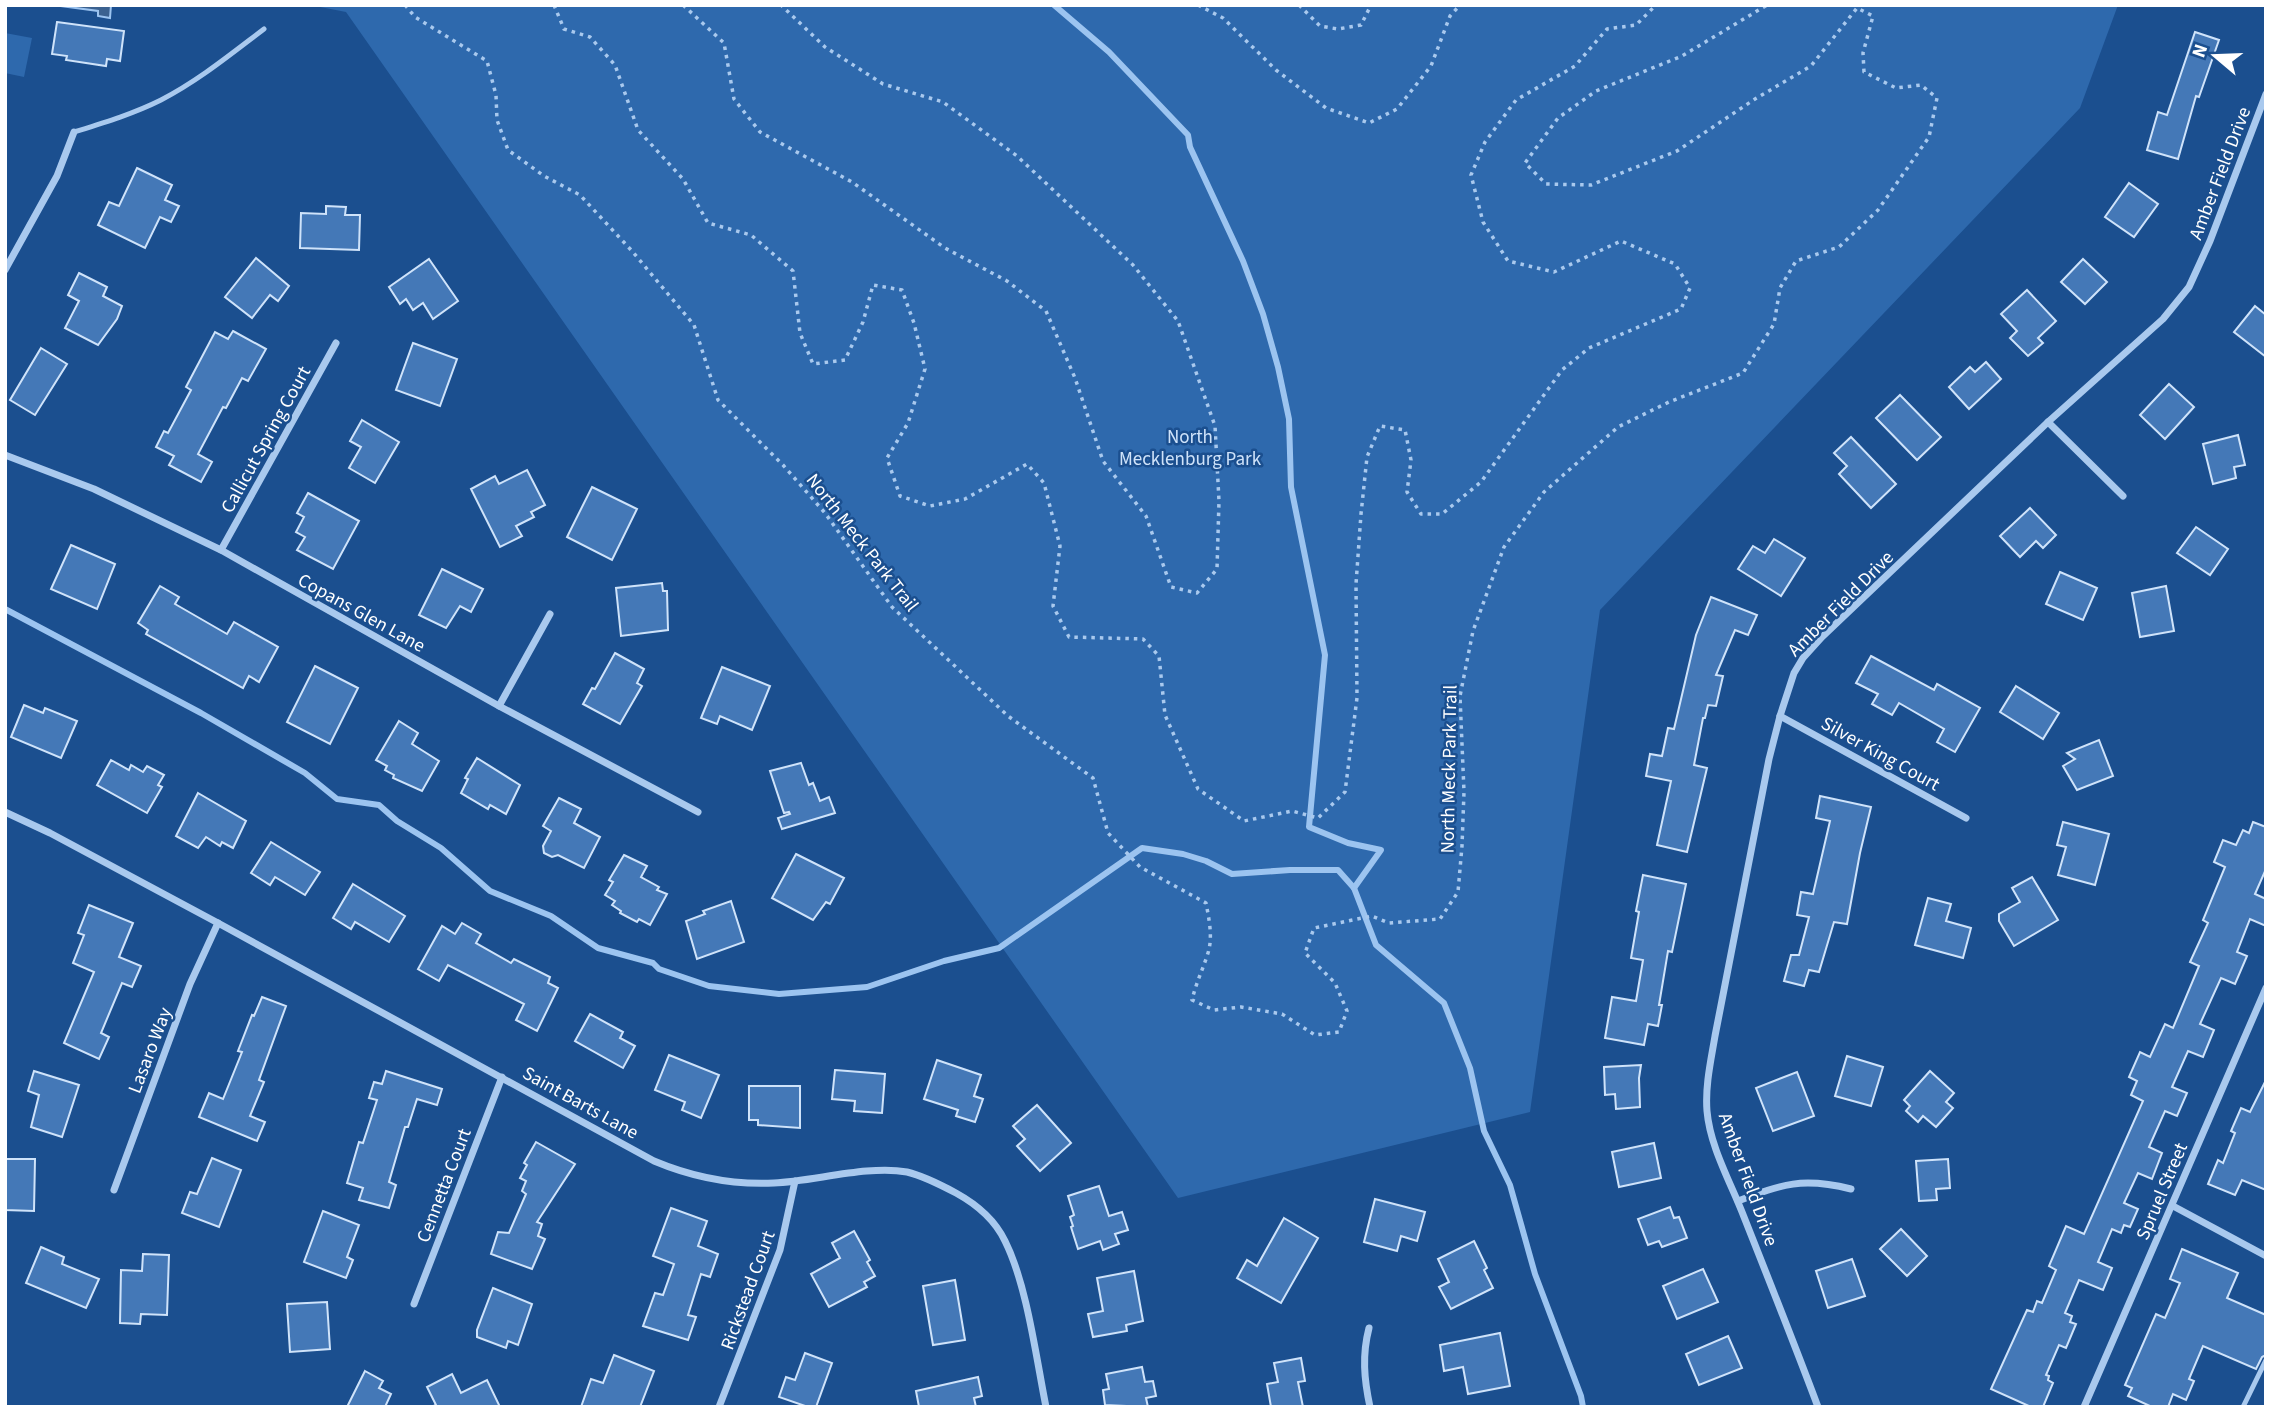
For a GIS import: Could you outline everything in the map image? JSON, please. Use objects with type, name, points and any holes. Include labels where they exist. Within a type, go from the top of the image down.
[{"type":"street","name":"Amber Field Drive","points":[[1818,1407],[1712,1135],[1707,1111],[1707,1081],[1769,759],[1794,673],[1816,644],[2049,422],[2163,319],[2200,267],[2266,94]]},
{"type":"street","points":[[5,270],[57,176],[74,132]]},
{"type":"street","name":"Callicut Spring Court","points":[[221,550],[336,343]]},
{"type":"street","points":[[2049,422],[2123,496]]},
{"type":"street","name":"Copans Glen Lane","points":[[5,455],[94,489],[221,550],[499,706],[698,811]]},
{"type":"street","points":[[499,706],[550,614]]},
{"type":"street","name":"Silver King Court","points":[[1780,716],[1966,818]]},
{"type":"street","name":"Saint Barts Lane","points":[[5,812],[50,833],[654,1161],[677,1171],[738,1183],[795,1181],[886,1170],[907,1172],[925,1178],[965,1198],[988,1216],[1004,1239],[1017,1270],[1046,1407]]},
{"type":"street","name":"Lasaro Way","points":[[114,1190],[186,996],[218,923]]},
{"type":"street","name":"Spruel Street","points":[[2084,1407],[2266,988]]},
{"type":"street","name":"Cennetta Court","points":[[414,1304],[502,1077]]},
{"type":"street","name":"Rickstead Court","points":[[719,1407],[780,1250],[790,1214],[795,1181]]},
{"type":"street","points":[[1738,1201],[1793,1182],[1813,1181],[1851,1189]]},
{"type":"street","points":[[2173,1206],[2266,1256]]},
{"type":"street","points":[[1369,1328],[1363,1366],[1370,1407]]},
{"type":"lane","points":[[74,132],[112,121],[162,99],[213,68],[264,29]]},
{"type":"lane","points":[[2242,1407],[2266,1360]]},
{"type":"path","name":"North Meck Park Trail","points":[[405,5],[415,18],[487,61],[496,95],[498,120],[508,150],[544,176],[580,195],[632,251],[694,325],[718,400],[783,465],[825,513],[892,607],[1008,716],[1093,778],[1108,833],[1140,867],[1206,903],[1210,928],[1209,951],[1197,978],[1192,1000],[1214,1010],[1241,1007],[1282,1014],[1315,1035],[1339,1032],[1347,1010],[1335,983],[1305,953],[1314,928],[1372,916],[1389,923],[1440,919],[1458,892],[1465,792],[1460,696],[1473,631],[1504,547],[1544,492],[1618,427],[1670,402],[1743,373],[1774,324],[1780,288],[1796,261],[1839,247],[1878,210],[1929,137],[1937,98],[1921,85],[1896,88],[1864,72],[1863,53],[1873,16],[1857,9],[1811,66],[1755,99],[1677,151],[1591,185],[1546,184],[1525,163],[1559,118],[1596,92],[1682,56],[1767,5]]},
{"type":"path","points":[[554,5],[564,29],[590,37],[615,65],[638,130],[683,179],[708,223],[751,235],[793,271],[800,333],[813,364],[845,360],[863,321],[873,285],[902,290],[914,323],[925,369],[908,423],[887,458],[900,496],[930,506],[965,499],[1027,464],[1044,483],[1060,546],[1053,606],[1069,637],[1143,639],[1159,656],[1165,715],[1198,789],[1244,821],[1292,811],[1318,818],[1345,792],[1357,698],[1356,584],[1362,503],[1367,457],[1380,426],[1405,430],[1411,460],[1407,492],[1421,514],[1442,514],[1481,482],[1563,370],[1589,348],[1681,309],[1690,288],[1675,264],[1621,241],[1554,272],[1508,261],[1483,222],[1471,175],[1485,142],[1516,100],[1575,66],[1607,29],[1636,25],[1656,5]]},
{"type":"path","points":[[682,5],[724,43],[734,99],[760,132],[852,182],[945,248],[1007,281],[1046,311],[1075,378],[1103,461],[1146,516],[1171,587],[1197,593],[1217,569],[1219,501],[1215,426],[1178,320],[1133,265],[1017,156],[943,102],[883,84],[825,47],[781,5]]},
{"type":"path","points":[[1198,5],[1223,18],[1276,69],[1326,108],[1368,123],[1397,109],[1431,66],[1450,16],[1460,5]]},
{"type":"path","points":[[1299,5],[1320,26],[1338,29],[1361,25],[1371,5]]},
{"type":"green space","name":"North Mecklenburg Park","points":[[310,5],[2118,5],[2080,108],[1600,610],[1530,1112],[1178,1198],[346,12]]},
{"type":"green space","points":[[5,33],[32,38],[24,77],[5,73]]},
{"type":"shaded area","points":[[53,5],[111,5],[110,18],[98,16],[98,11]]},
{"type":"building","points":[[57,22],[124,31],[120,61],[107,59],[106,66],[66,60],[67,56],[52,54]]},
{"type":"building","points":[[2195,32],[2219,40],[2199,97],[2196,96],[2178,159],[2147,150],[2158,112],[2167,115]]},
{"type":"building","points":[[137,168],[172,185],[165,200],[179,206],[171,222],[160,217],[145,248],[98,225],[109,202],[119,206]]},
{"type":"building","points":[[2129,183],[2158,204],[2134,237],[2105,217]]},
{"type":"building","points":[[326,206],[346,207],[345,215],[360,215],[359,250],[300,248],[301,213],[326,214]]},
{"type":"building","points":[[256,258],[289,286],[278,301],[270,295],[252,318],[225,297]]},
{"type":"building","points":[[429,259],[458,301],[433,319],[423,303],[413,310],[406,299],[400,304],[389,287]]},
{"type":"building","points":[[2083,259],[2107,282],[2085,304],[2061,282]]},
{"type":"building","points":[[79,273],[107,287],[103,296],[122,306],[117,319],[98,345],[65,328],[79,301],[68,295]]},
{"type":"building","points":[[2027,290],[2056,321],[2038,338],[2043,343],[2028,356],[2010,338],[2017,331],[2001,314]]},
{"type":"building","points":[[2255,306],[2266,315],[2266,357],[2234,332]]},
{"type":"building","points":[[233,331],[266,349],[248,381],[242,378],[226,408],[223,407],[198,454],[212,462],[201,482],[169,465],[174,456],[156,447],[164,431],[168,433],[191,390],[186,387],[215,332],[228,339]]},
{"type":"building","points":[[413,343],[457,359],[440,406],[396,390]]},
{"type":"building","points":[[41,348],[67,364],[35,415],[10,400]]},
{"type":"building","points":[[1986,362],[2001,379],[1969,409],[1949,387],[1970,367],[1975,372]]},
{"type":"building","points":[[2169,384],[2194,407],[2165,439],[2140,415]]},
{"type":"building","points":[[1900,395],[1941,437],[1917,460],[1876,418]]},
{"type":"building","points":[[362,420],[399,442],[375,483],[349,468],[361,447],[350,441]]},
{"type":"building","points":[[2238,435],[2245,465],[2234,467],[2236,478],[2213,484],[2203,444]]},
{"type":"building","points":[[1851,437],[1896,484],[1871,508],[1839,474],[1847,466],[1834,453]]},
{"type":"building","points":[[527,470],[545,505],[531,512],[534,517],[516,526],[522,536],[500,547],[471,489],[495,476],[499,484]]},
{"type":"building","points":[[592,487],[637,509],[612,560],[567,537]]},
{"type":"building","points":[[308,493],[359,521],[333,569],[297,550],[305,537],[296,532],[304,517],[297,513]]},
{"type":"building","points":[[2030,508],[2056,535],[2043,548],[2036,541],[2020,557],[2000,536]]},
{"type":"building","points":[[2196,527],[2228,549],[2210,575],[2177,553]]},
{"type":"building","points":[[1774,539],[1805,558],[1781,596],[1738,569],[1753,546],[1765,553]]},
{"type":"building","points":[[71,545],[115,564],[97,609],[51,589]]},
{"type":"building","points":[[442,569],[483,589],[471,612],[460,606],[446,628],[419,615]]},
{"type":"building","points":[[2060,572],[2097,588],[2083,620],[2046,604]]},
{"type":"building","points":[[662,583],[663,591],[667,591],[668,630],[621,636],[616,588]]},
{"type":"building","points":[[160,586],[179,597],[175,604],[227,634],[234,622],[278,647],[259,682],[249,676],[243,688],[146,634],[148,630],[138,623]]},
{"type":"building","points":[[2166,586],[2174,631],[2140,637],[2132,593]]},
{"type":"building","points":[[1711,597],[1757,615],[1748,635],[1735,630],[1716,675],[1723,676],[1716,706],[1708,705],[1703,718],[1694,765],[1707,768],[1687,852],[1657,845],[1671,781],[1646,776],[1650,754],[1662,756],[1668,728],[1674,729],[1696,635]]},
{"type":"building","points":[[615,653],[644,669],[637,683],[642,686],[620,724],[583,704],[592,688],[595,689]]},
{"type":"building","points":[[1871,656],[1934,690],[1937,684],[1980,708],[1955,752],[1937,742],[1944,729],[1899,703],[1892,715],[1872,704],[1878,694],[1856,683]]},
{"type":"building","points":[[315,666],[358,688],[330,744],[287,722]]},
{"type":"building","points":[[722,667],[770,686],[752,730],[720,716],[717,724],[701,718]]},
{"type":"building","points":[[2016,686],[2059,713],[2043,739],[2000,712]]},
{"type":"building","points":[[24,705],[43,713],[45,708],[77,721],[61,758],[11,737]]},
{"type":"building","points":[[399,721],[418,733],[412,744],[439,761],[422,791],[393,778],[394,775],[385,770],[387,766],[376,760]]},
{"type":"building","points":[[2099,740],[2113,776],[2077,790],[2063,766],[2075,759],[2067,753]]},
{"type":"building","points":[[477,758],[520,785],[506,814],[490,805],[488,809],[461,793],[468,779],[465,778]]},
{"type":"building","points":[[111,760],[129,770],[131,765],[143,772],[147,766],[164,775],[158,785],[162,787],[147,813],[97,785]]},
{"type":"building","points":[[801,763],[809,785],[813,783],[820,801],[829,797],[835,813],[782,829],[778,818],[790,814],[784,813],[770,771]]},
{"type":"building","points":[[198,793],[246,821],[233,848],[222,842],[220,846],[206,837],[198,848],[176,836]]},
{"type":"building","points":[[1820,796],[1871,807],[1847,924],[1834,922],[1819,972],[1809,970],[1804,986],[1784,981],[1791,955],[1799,955],[1809,917],[1797,915],[1801,892],[1813,894],[1830,821],[1816,818]]},
{"type":"building","points":[[559,798],[581,809],[574,823],[600,837],[584,868],[558,855],[552,857],[544,853],[543,846],[551,831],[543,826]]},
{"type":"building","points":[[2063,822],[2109,834],[2095,885],[2058,875],[2066,847],[2057,845]]},
{"type":"building","points":[[2253,822],[2266,827],[2266,869],[2255,894],[2266,899],[2266,926],[2250,919],[2237,952],[2247,956],[2235,984],[2221,978],[2200,1024],[2214,1030],[2203,1057],[2188,1051],[2172,1087],[2187,1093],[2177,1116],[2165,1111],[2149,1147],[2162,1153],[2152,1179],[2138,1173],[2124,1203],[2138,1209],[2130,1227],[2124,1225],[2121,1233],[2112,1229],[2098,1262],[2112,1268],[2103,1290],[2079,1280],[2065,1313],[2072,1316],[2070,1322],[2076,1324],[2066,1348],[2059,1345],[2046,1375],[2053,1383],[2043,1407],[2031,1407],[1991,1389],[2027,1310],[2033,1312],[2037,1301],[2042,1303],[2056,1270],[2049,1266],[2066,1226],[2084,1234],[2143,1101],[2131,1095],[2137,1081],[2129,1077],[2140,1052],[2150,1057],[2165,1024],[2173,1028],[2199,966],[2190,962],[2208,923],[2203,920],[2225,867],[2214,862],[2223,840],[2236,845],[2243,830],[2249,833]]},
{"type":"building","points":[[271,842],[320,872],[305,895],[275,877],[270,885],[251,873]]},
{"type":"building","points":[[796,854],[844,878],[830,904],[826,902],[813,920],[772,898]]},
{"type":"building","points":[[624,855],[647,866],[641,877],[659,887],[657,890],[667,894],[650,925],[620,913],[621,911],[612,905],[615,901],[605,895],[613,882],[609,880]]},
{"type":"building","points":[[1643,875],[1686,884],[1672,952],[1668,951],[1658,1026],[1648,1024],[1644,1045],[1605,1038],[1612,997],[1636,1001],[1643,960],[1631,958]]},
{"type":"building","points":[[2032,877],[2058,920],[2014,946],[1999,921],[1999,914],[2020,902],[2012,888]]},
{"type":"building","points":[[353,884],[405,916],[389,942],[355,922],[351,929],[333,918]]},
{"type":"building","points":[[1928,898],[1951,904],[1946,921],[1971,928],[1963,958],[1915,945]]},
{"type":"building","points":[[731,901],[744,942],[697,959],[686,921],[705,914],[703,911]]},
{"type":"building","points":[[89,905],[133,923],[119,957],[141,966],[132,987],[122,983],[101,1033],[109,1037],[99,1059],[64,1043],[94,972],[73,963],[84,935],[78,933]]},
{"type":"building","points":[[462,923],[481,934],[476,943],[511,963],[514,959],[550,977],[548,983],[558,988],[537,1031],[516,1020],[524,1004],[448,965],[439,981],[418,969],[442,926],[455,934]]},
{"type":"building","points":[[262,997],[286,1006],[259,1080],[264,1082],[250,1116],[265,1122],[257,1141],[199,1117],[209,1093],[223,1099],[242,1052],[238,1051]]},
{"type":"building","points":[[590,1014],[623,1032],[620,1038],[635,1046],[623,1068],[575,1041]]},
{"type":"building","points":[[669,1055],[719,1075],[701,1118],[682,1110],[685,1102],[655,1090]]},
{"type":"building","points":[[1847,1056],[1883,1067],[1871,1106],[1835,1096]]},
{"type":"building","points":[[937,1060],[981,1075],[974,1096],[983,1099],[975,1122],[956,1116],[958,1110],[924,1099]]},
{"type":"building","points":[[1641,1065],[1640,1107],[1616,1109],[1615,1094],[1605,1095],[1604,1067]]},
{"type":"building","points":[[835,1070],[885,1074],[882,1113],[854,1111],[855,1101],[832,1099]]},
{"type":"building","points":[[34,1071],[79,1085],[62,1137],[31,1127],[39,1095],[28,1091]]},
{"type":"building","points":[[386,1071],[442,1089],[437,1105],[417,1099],[408,1127],[405,1127],[389,1182],[396,1185],[389,1208],[359,1200],[363,1188],[347,1183],[359,1142],[363,1143],[377,1100],[369,1098],[374,1082],[382,1084]]},
{"type":"building","points":[[1930,1071],[1954,1093],[1946,1102],[1953,1108],[1936,1127],[1923,1116],[1918,1122],[1906,1111],[1910,1106],[1904,1100]]},
{"type":"building","points":[[1797,1072],[1814,1116],[1773,1131],[1756,1088]]},
{"type":"building","points":[[2266,1080],[2266,1190],[2242,1180],[2235,1195],[2208,1184],[2218,1160],[2223,1163],[2235,1133],[2231,1131],[2241,1108],[2250,1112]]},
{"type":"building","points":[[749,1086],[800,1086],[800,1128],[758,1125],[758,1120],[749,1120]]},
{"type":"building","points":[[1037,1105],[1071,1143],[1040,1171],[1017,1146],[1025,1139],[1013,1126]]},
{"type":"building","points":[[536,1142],[575,1164],[537,1222],[542,1224],[538,1236],[545,1239],[532,1269],[491,1254],[498,1232],[509,1233],[526,1194],[522,1191],[526,1181],[520,1178],[527,1165],[524,1163]]},
{"type":"building","points":[[1654,1143],[1661,1178],[1619,1187],[1612,1152]]},
{"type":"building","points":[[212,1158],[241,1170],[219,1227],[182,1213],[190,1192],[197,1194]]},
{"type":"building","points":[[5,1159],[35,1159],[34,1211],[5,1210]]},
{"type":"building","points":[[1948,1159],[1950,1188],[1936,1189],[1937,1200],[1919,1201],[1916,1161]]},
{"type":"building","points":[[1099,1186],[1109,1216],[1122,1212],[1128,1230],[1115,1234],[1119,1244],[1103,1250],[1100,1241],[1078,1249],[1071,1227],[1070,1217],[1074,1215],[1068,1196]]},
{"type":"building","points":[[1375,1199],[1425,1212],[1417,1241],[1401,1236],[1397,1251],[1364,1242]]},
{"type":"building","points":[[1670,1207],[1674,1218],[1679,1217],[1687,1238],[1662,1247],[1659,1241],[1648,1245],[1638,1219]]},
{"type":"building","points":[[671,1208],[707,1221],[698,1246],[718,1254],[710,1277],[701,1274],[688,1315],[696,1317],[688,1340],[643,1326],[655,1293],[663,1295],[674,1264],[653,1256]]},
{"type":"building","points":[[323,1211],[359,1225],[347,1257],[353,1260],[346,1278],[304,1262]]},
{"type":"building","points":[[1284,1218],[1318,1238],[1281,1303],[1237,1278],[1247,1260],[1257,1266]]},
{"type":"building","points":[[1901,1229],[1927,1256],[1907,1276],[1880,1249]]},
{"type":"building","points":[[854,1231],[870,1260],[867,1262],[875,1276],[864,1282],[867,1287],[829,1307],[811,1274],[840,1258],[832,1243]]},
{"type":"building","points":[[1474,1241],[1493,1288],[1451,1309],[1439,1287],[1449,1282],[1438,1259]]},
{"type":"building","points":[[41,1247],[64,1257],[62,1264],[99,1279],[86,1308],[26,1283]]},
{"type":"building","points":[[2182,1249],[2238,1273],[2227,1298],[2266,1315],[2266,1355],[2256,1369],[2203,1346],[2189,1379],[2194,1381],[2186,1400],[2173,1394],[2168,1407],[2152,1407],[2128,1396],[2132,1388],[2125,1385],[2156,1314],[2165,1318],[2180,1283],[2170,1279]]},
{"type":"building","points":[[143,1254],[169,1255],[167,1315],[141,1314],[140,1324],[120,1323],[121,1270],[142,1271]]},
{"type":"building","points":[[1852,1259],[1865,1296],[1828,1308],[1816,1271]]},
{"type":"building","points":[[1703,1269],[1718,1302],[1677,1319],[1663,1286]]},
{"type":"building","points":[[1134,1271],[1143,1321],[1126,1325],[1127,1331],[1093,1337],[1088,1314],[1103,1311],[1097,1278]]},
{"type":"building","points":[[955,1280],[965,1340],[933,1345],[923,1286]]},
{"type":"building","points":[[493,1288],[532,1304],[518,1345],[508,1341],[506,1348],[477,1337],[477,1330]]},
{"type":"building","points":[[327,1302],[330,1349],[290,1352],[287,1304]]},
{"type":"building","points":[[1500,1333],[1510,1386],[1468,1394],[1463,1367],[1444,1371],[1440,1345]]},
{"type":"building","points":[[1728,1336],[1742,1368],[1699,1385],[1686,1354]]},
{"type":"building","points":[[805,1353],[832,1363],[816,1407],[779,1397],[786,1377],[795,1380]]},
{"type":"building","points":[[614,1355],[654,1371],[640,1407],[581,1407],[591,1379],[603,1383]]},
{"type":"building","points":[[1301,1358],[1305,1381],[1298,1382],[1303,1407],[1271,1407],[1267,1384],[1278,1382],[1274,1363]]},
{"type":"building","points":[[1142,1367],[1145,1382],[1153,1381],[1156,1396],[1146,1398],[1148,1407],[1105,1405],[1103,1390],[1109,1389],[1106,1374]]},
{"type":"building","points":[[365,1371],[383,1381],[379,1388],[391,1394],[385,1407],[347,1407]]},
{"type":"building","points":[[452,1374],[461,1393],[487,1380],[500,1407],[431,1407],[436,1405],[427,1387]]},
{"type":"building","points":[[978,1377],[982,1396],[974,1398],[976,1407],[919,1407],[916,1391]]},
{"type":"waterway","points":[[1054,5],[1109,52],[1188,135],[1190,147],[1243,261],[1263,314],[1289,419],[1291,487],[1325,655],[1309,827],[1348,843],[1381,850],[1354,888]]},
{"type":"waterway","points":[[5,609],[201,713],[305,773],[337,799],[379,805],[397,821],[441,848],[490,891],[551,916],[598,948],[653,963],[659,969],[709,986],[779,994],[867,987],[944,961],[999,948],[1142,848],[1183,854],[1206,861],[1232,874],[1338,870],[1354,888],[1376,945],[1444,1003],[1470,1068],[1484,1131],[1510,1185],[1535,1274],[1583,1407]]}]
